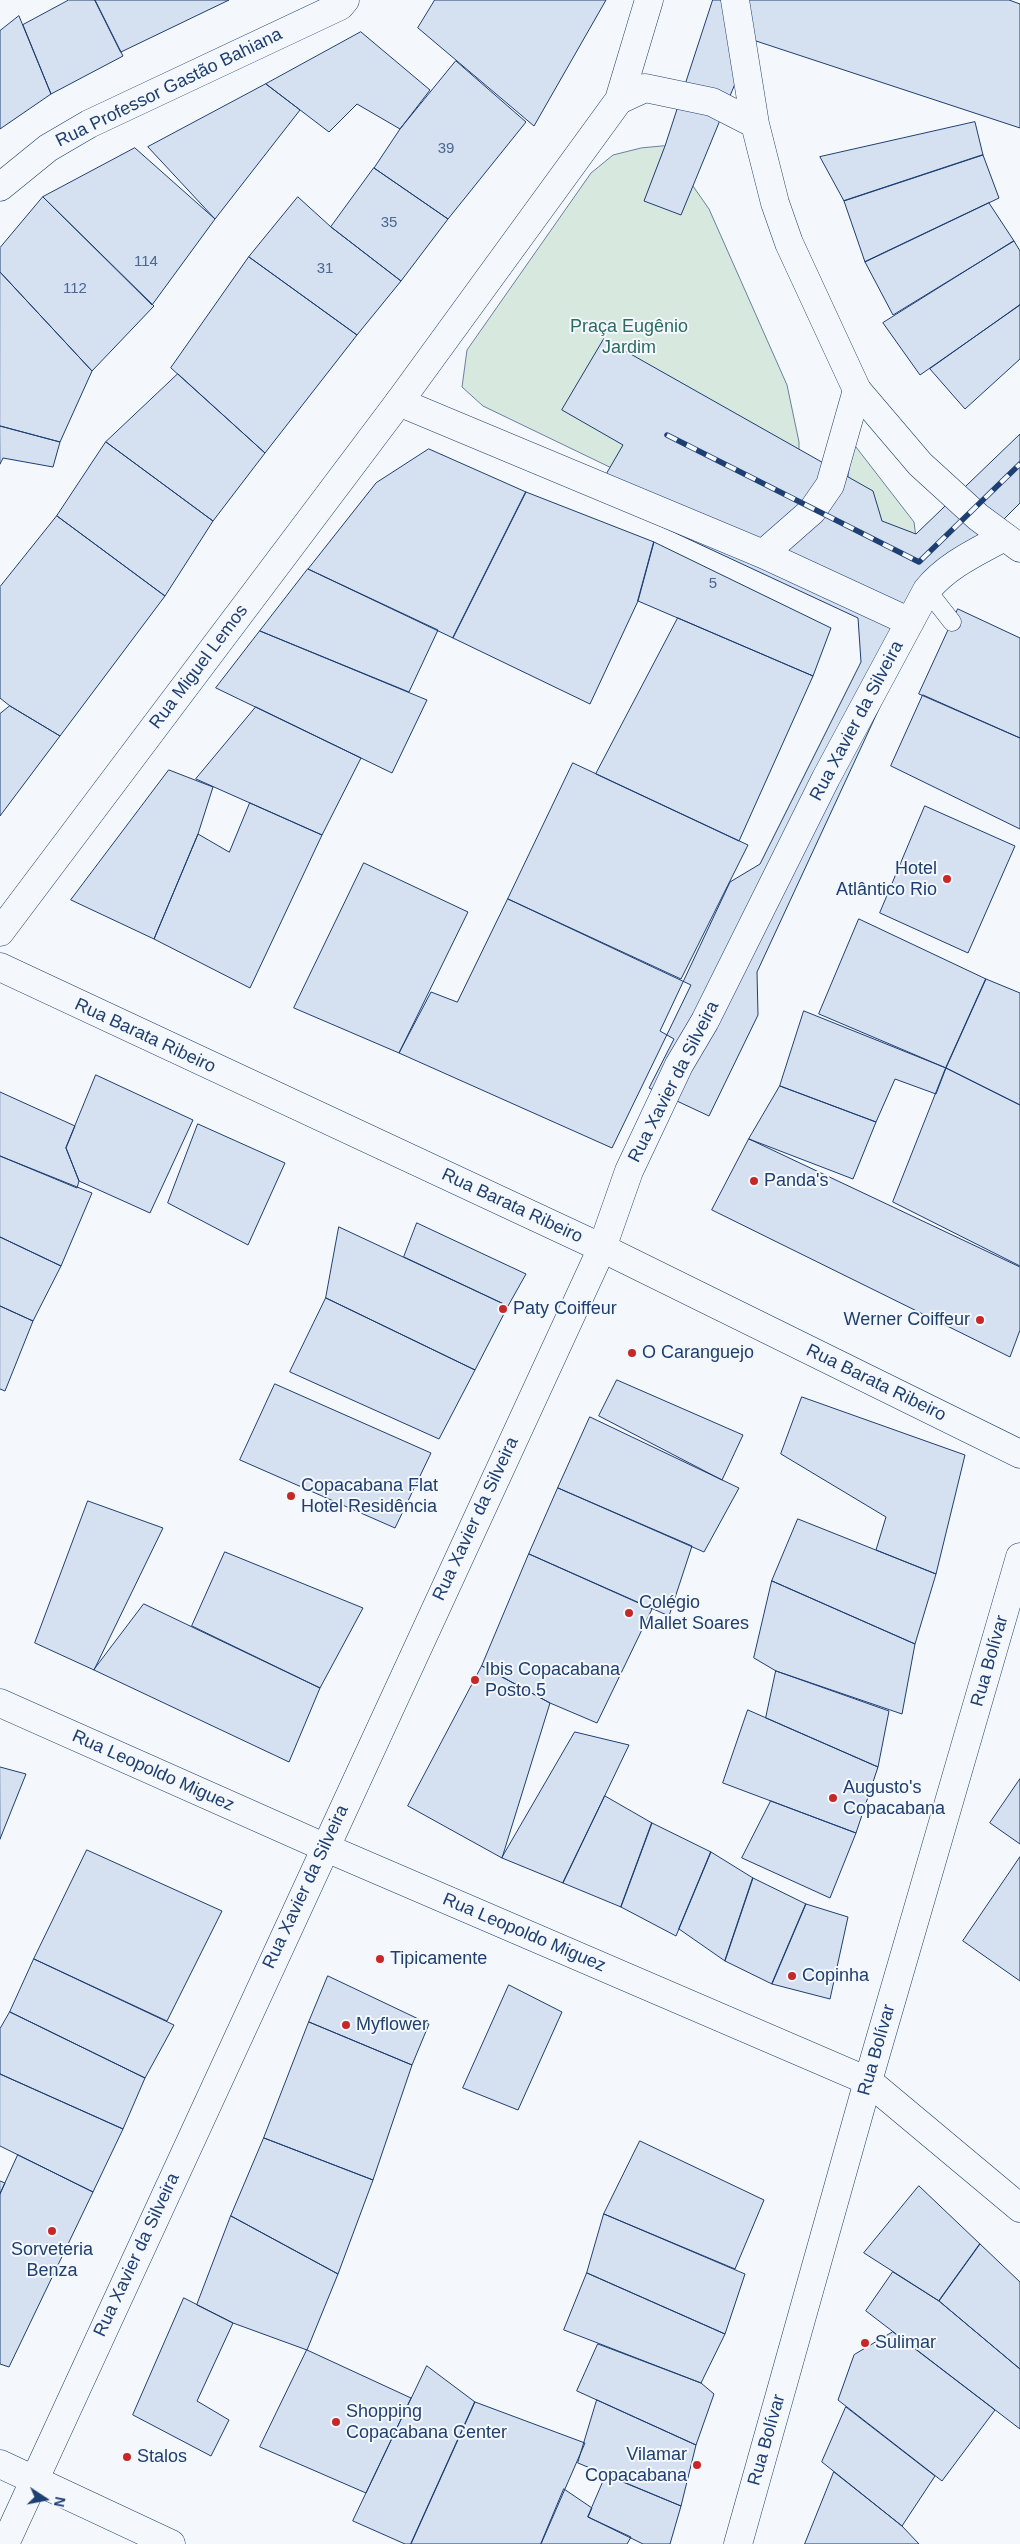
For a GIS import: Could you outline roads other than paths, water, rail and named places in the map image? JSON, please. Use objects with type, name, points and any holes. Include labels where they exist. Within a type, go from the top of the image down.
[{"type":"street","name":"Rua Professor Gastão Bahiana","points":[[0,187],[48,148],[89,124],[340,6],[345,0]]},
{"type":"street","points":[[649,0],[619,100],[399,402],[763,554],[910,622]]},
{"type":"street","points":[[735,0],[755,124],[775,204],[789,243],[857,390],[920,464],[978,517],[1012,543]]},
{"type":"street","points":[[619,100],[645,88],[712,102],[755,124]]},
{"type":"street","points":[[763,554],[812,511],[830,485],[857,390]]},
{"type":"street","name":"Rua Miguel Lemos","points":[[0,932],[399,402]]},
{"type":"street","name":"Rua Xavier da Silveira","points":[[5,2544],[324,1847],[602,1248],[629,1171],[679,1065],[705,1021],[826,778],[927,590],[937,578],[957,564],[1012,543]]},
{"type":"street","name":"Rua Barata Ribeiro","points":[[0,967],[602,1248],[1020,1454]]},
{"type":"street","name":"Rua Bolívar","points":[[738,2544],[868,2081],[1020,1557]]},
{"type":"street","name":"Rua Leopoldo Miguez","points":[[0,1703],[324,1847],[868,2081],[1020,2208]]},
{"type":"street","points":[[0,2464],[171,2544]]},
{"type":"lane","points":[[927,590],[952,622]]},
{"type":"railway","points":[[667,435],[919,562],[1020,464]]},
{"type":"place","name":"Hotel Atlântico Rio","points":[[947,879]]},
{"type":"place","name":"Panda's","points":[[754,1181]]},
{"type":"place","name":"Paty Coiffeur","points":[[503,1309]]},
{"type":"place","name":"Werner Coiffeur","points":[[980,1320]]},
{"type":"place","name":"O Caranguejo","points":[[632,1353]]},
{"type":"place","name":"Copacabana Flat Hotel Residência","points":[[291,1496]]},
{"type":"place","name":"Colégio Mallet Soares","points":[[629,1613]]},
{"type":"place","name":"Ibis Copacabana Posto 5","points":[[475,1680]]},
{"type":"place","name":"Augusto's Copacabana","points":[[833,1798]]},
{"type":"place","name":"Tipicamente","points":[[380,1959]]},
{"type":"place","name":"Copinha","points":[[792,1976]]},
{"type":"place","name":"Myflower","points":[[346,2025]]},
{"type":"place","name":"Sorveteria Benza","points":[[52,2231]]},
{"type":"place","name":"Sulimar","points":[[865,2343]]},
{"type":"place","name":"Shopping Copacabana Center","points":[[336,2422]]},
{"type":"place","name":"Stalos","points":[[127,2457]]},
{"type":"place","name":"Vilamar Copacabana","points":[[697,2465]]},
{"type":"park label","name":"Praça Eugênio Jardim","points":[[629,337]]}]
